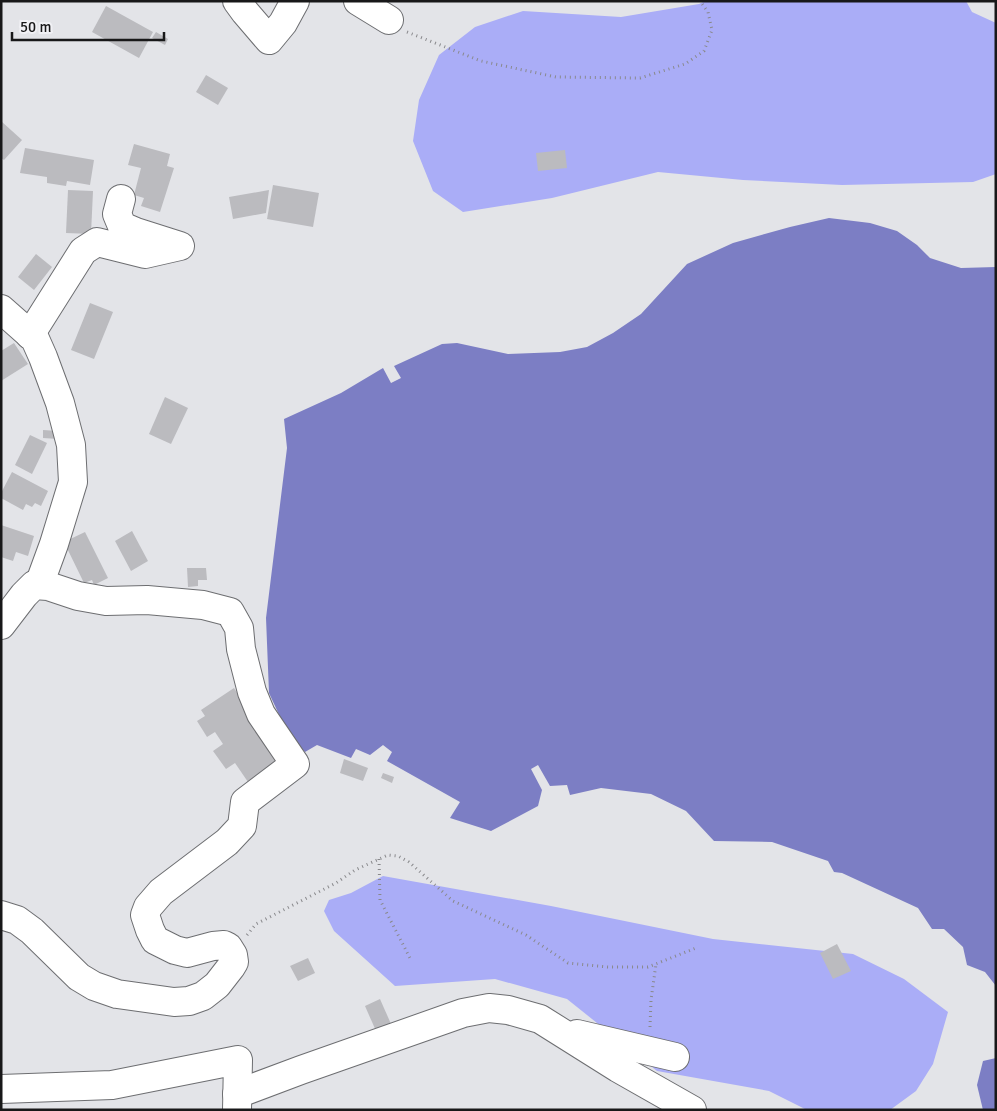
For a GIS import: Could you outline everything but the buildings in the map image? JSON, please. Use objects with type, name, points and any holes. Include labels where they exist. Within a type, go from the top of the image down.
[{"type":"street","points":[[237,1],[269,40],[283,24],[295,1]]},
{"type":"street","points":[[358,1],[389,20]]},
{"type":"street","points":[[30,335],[83,250],[97,242],[145,254],[180,246],[122,226],[117,214],[121,199]]},
{"type":"street","points":[[1,309],[35,340],[60,404],[71,445],[73,482],[39,586]]},
{"type":"street","points":[[1,625],[34,585],[48,586],[78,596],[106,601],[147,600],[203,605],[230,612],[239,628],[241,648],[252,692],[261,714],[295,764],[245,802],[242,826],[227,842],[161,892],[148,907],[145,915],[156,940],[175,950],[187,953],[213,946],[224,945],[228,947],[234,962],[231,968],[217,985],[203,996],[189,1001],[174,1002],[117,994],[94,986],[78,977],[32,931],[17,920],[1,915]]},
{"type":"street","points":[[1,1089],[112,1084],[238,1060],[237,1102],[301,1070],[463,1013],[489,1008],[508,1010],[540,1019],[618,1068],[692,1110]]},
{"type":"street","points":[[558,1030],[666,1054]]},
{"type":"path","points":[[389,20],[406,32],[481,61],[556,77],[640,78],[685,64],[704,51],[712,30],[708,12],[700,1]]},
{"type":"path","points":[[231,952],[256,924],[336,883],[355,870],[388,855],[398,856],[409,862],[453,901],[526,935],[568,963],[608,967],[648,967],[696,948]]},
{"type":"path","points":[[379,859],[380,900],[411,960]]},
{"type":"path","points":[[656,964],[649,1026],[666,1054]]},
{"type":"shaded area","points":[[705,1],[966,1],[972,12],[996,23],[996,174],[973,182],[842,185],[743,180],[658,172],[552,198],[463,212],[433,191],[413,141],[419,100],[439,55],[475,27],[523,11],[621,17],[699,4]]},
{"type":"shaded area","points":[[829,218],[870,223],[897,231],[917,245],[930,258],[961,268],[996,267],[996,986],[985,972],[967,965],[963,947],[944,929],[932,929],[918,908],[842,873],[834,872],[828,861],[772,842],[714,841],[686,811],[651,794],[601,788],[570,795],[567,785],[550,786],[538,765],[531,769],[542,790],[538,806],[491,831],[450,818],[460,802],[387,761],[392,752],[383,745],[370,755],[356,749],[351,758],[317,745],[305,752],[289,734],[269,693],[266,618],[287,448],[284,419],[341,393],[383,368],[391,383],[401,378],[394,366],[442,344],[457,343],[508,354],[560,352],[587,347],[613,333],[641,314],[687,264],[733,243]]},
{"type":"shaded area","points":[[383,876],[551,906],[713,939],[853,954],[904,979],[948,1012],[933,1064],[916,1091],[890,1110],[807,1110],[769,1091],[657,1071],[567,999],[495,979],[395,986],[334,931],[324,911],[329,900],[351,893]]},
{"type":"shaded area","points":[[996,1058],[996,1110],[983,1110],[977,1085],[983,1061]]}]
